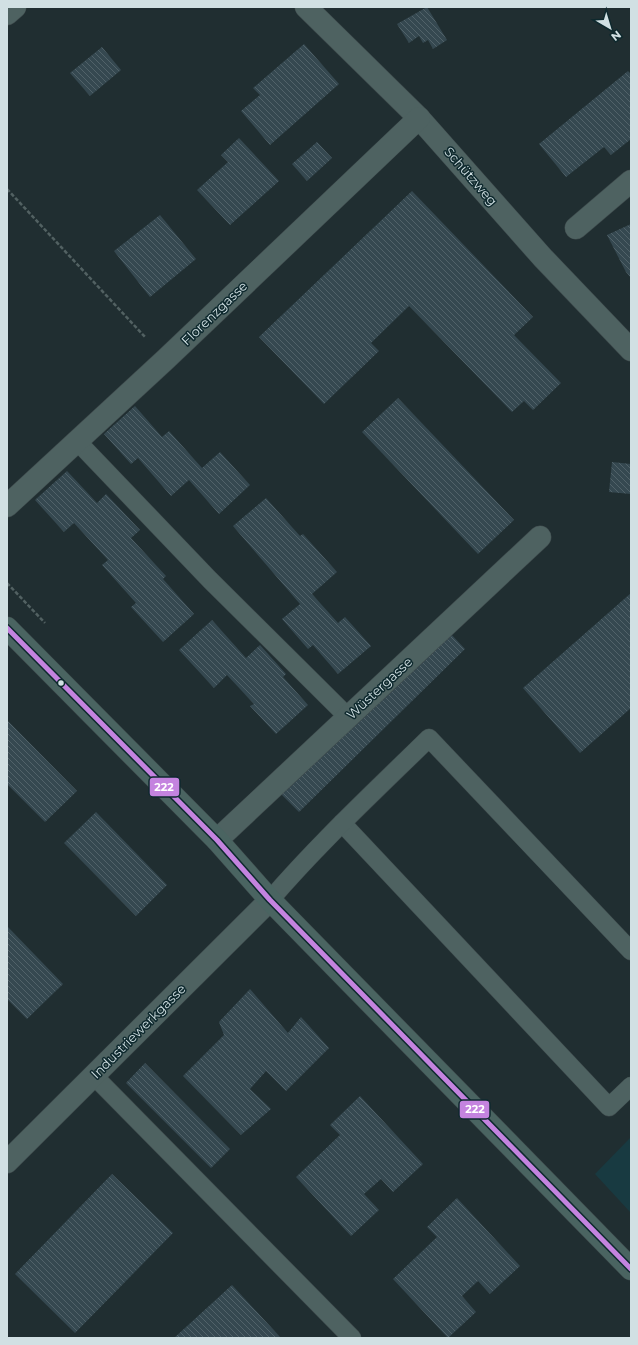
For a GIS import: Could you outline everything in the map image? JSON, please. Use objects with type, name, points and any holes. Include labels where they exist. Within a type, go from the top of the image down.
[{"type":"main road","points":[[7,628],[217,840],[270,900],[631,1269]]},
{"type":"street","points":[[7,14],[15,7]]},
{"type":"street","name":"Schützweg","points":[[306,7],[419,118],[543,258],[631,350]]},
{"type":"street","name":"Florenzgasse","points":[[7,506],[166,359],[419,118]]},
{"type":"street","points":[[576,228],[631,181]]},
{"type":"street","name":"Wüstergasse","points":[[217,840],[540,537]]},
{"type":"street","name":"Industriewerkgasse","points":[[7,1162],[270,900]]},
{"type":"lane","points":[[76,441],[210,580],[348,717]]},
{"type":"lane","points":[[270,900],[288,879],[429,738],[631,951]]},
{"type":"lane","points":[[342,824],[609,1107],[631,1086]]},
{"type":"lane","points":[[94,1076],[352,1338]]},
{"type":"path","points":[[7,189],[166,359]]},
{"type":"shaded area","points":[[631,1137],[631,1213],[595,1174]]},
{"type":"building","points":[[427,7],[447,40],[433,49],[428,40],[423,43],[419,36],[409,43],[397,24]]},
{"type":"building","points":[[304,44],[339,84],[270,145],[241,111],[260,95],[253,88]]},
{"type":"building","points":[[102,47],[121,70],[90,96],[70,73]]},
{"type":"building","points":[[628,71],[631,74],[631,139],[611,155],[604,147],[566,177],[539,144]]},
{"type":"building","points":[[239,138],[279,181],[230,225],[197,190],[228,162],[221,155]]},
{"type":"building","points":[[317,142],[332,158],[307,181],[292,164]]},
{"type":"building","points":[[412,191],[533,317],[514,335],[561,383],[533,410],[524,401],[512,412],[409,306],[371,343],[379,351],[324,404],[259,337]]},
{"type":"building","points":[[160,215],[196,259],[150,297],[114,251]]},
{"type":"building","points":[[631,224],[631,278],[626,272],[607,235]]},
{"type":"building","points":[[398,398],[514,520],[478,554],[362,432]]},
{"type":"building","points":[[135,406],[162,437],[169,431],[202,468],[220,452],[250,485],[219,514],[189,480],[171,496],[138,458],[131,464],[104,434]]},
{"type":"building","points":[[612,462],[631,464],[631,494],[609,492]]},
{"type":"building","points":[[67,471],[97,503],[106,494],[140,530],[131,538],[166,576],[163,579],[194,614],[163,642],[131,607],[136,603],[102,565],[108,560],[74,523],[64,532],[35,500]]},
{"type":"building","points":[[266,498],[300,536],[303,534],[337,572],[312,594],[338,623],[345,617],[371,646],[338,674],[313,645],[308,649],[282,619],[300,604],[233,526]]},
{"type":"building","points":[[631,593],[631,708],[580,753],[523,688]]},
{"type":"building","points":[[212,620],[246,658],[260,645],[286,674],[283,677],[308,705],[276,734],[250,706],[254,704],[227,675],[214,688],[179,650]]},
{"type":"building","points":[[448,631],[465,649],[299,812],[281,794]]},
{"type":"building","points":[[7,720],[77,791],[45,822],[7,784]]},
{"type":"building","points":[[96,812],[167,885],[136,916],[64,843]]},
{"type":"building","points":[[7,926],[63,984],[27,1019],[7,999]]},
{"type":"building","points":[[250,989],[288,1033],[301,1017],[329,1048],[286,1091],[266,1071],[250,1089],[271,1109],[241,1135],[183,1076],[224,1035],[219,1022]]},
{"type":"building","points":[[145,1063],[230,1149],[211,1168],[126,1083]]},
{"type":"building","points":[[360,1096],[423,1164],[393,1192],[381,1179],[364,1194],[379,1210],[351,1236],[296,1177],[340,1135],[330,1125]]},
{"type":"building","points":[[112,1174],[173,1233],[75,1333],[15,1274]]},
{"type":"building","points":[[457,1198],[520,1266],[490,1294],[478,1281],[462,1296],[476,1312],[448,1338],[393,1279],[437,1237],[427,1227]]},
{"type":"building","points":[[232,1285],[281,1338],[174,1338]]},
{"type":"transit line","name":"222","points":[[7,628],[217,840],[270,900],[631,1269]]}]
